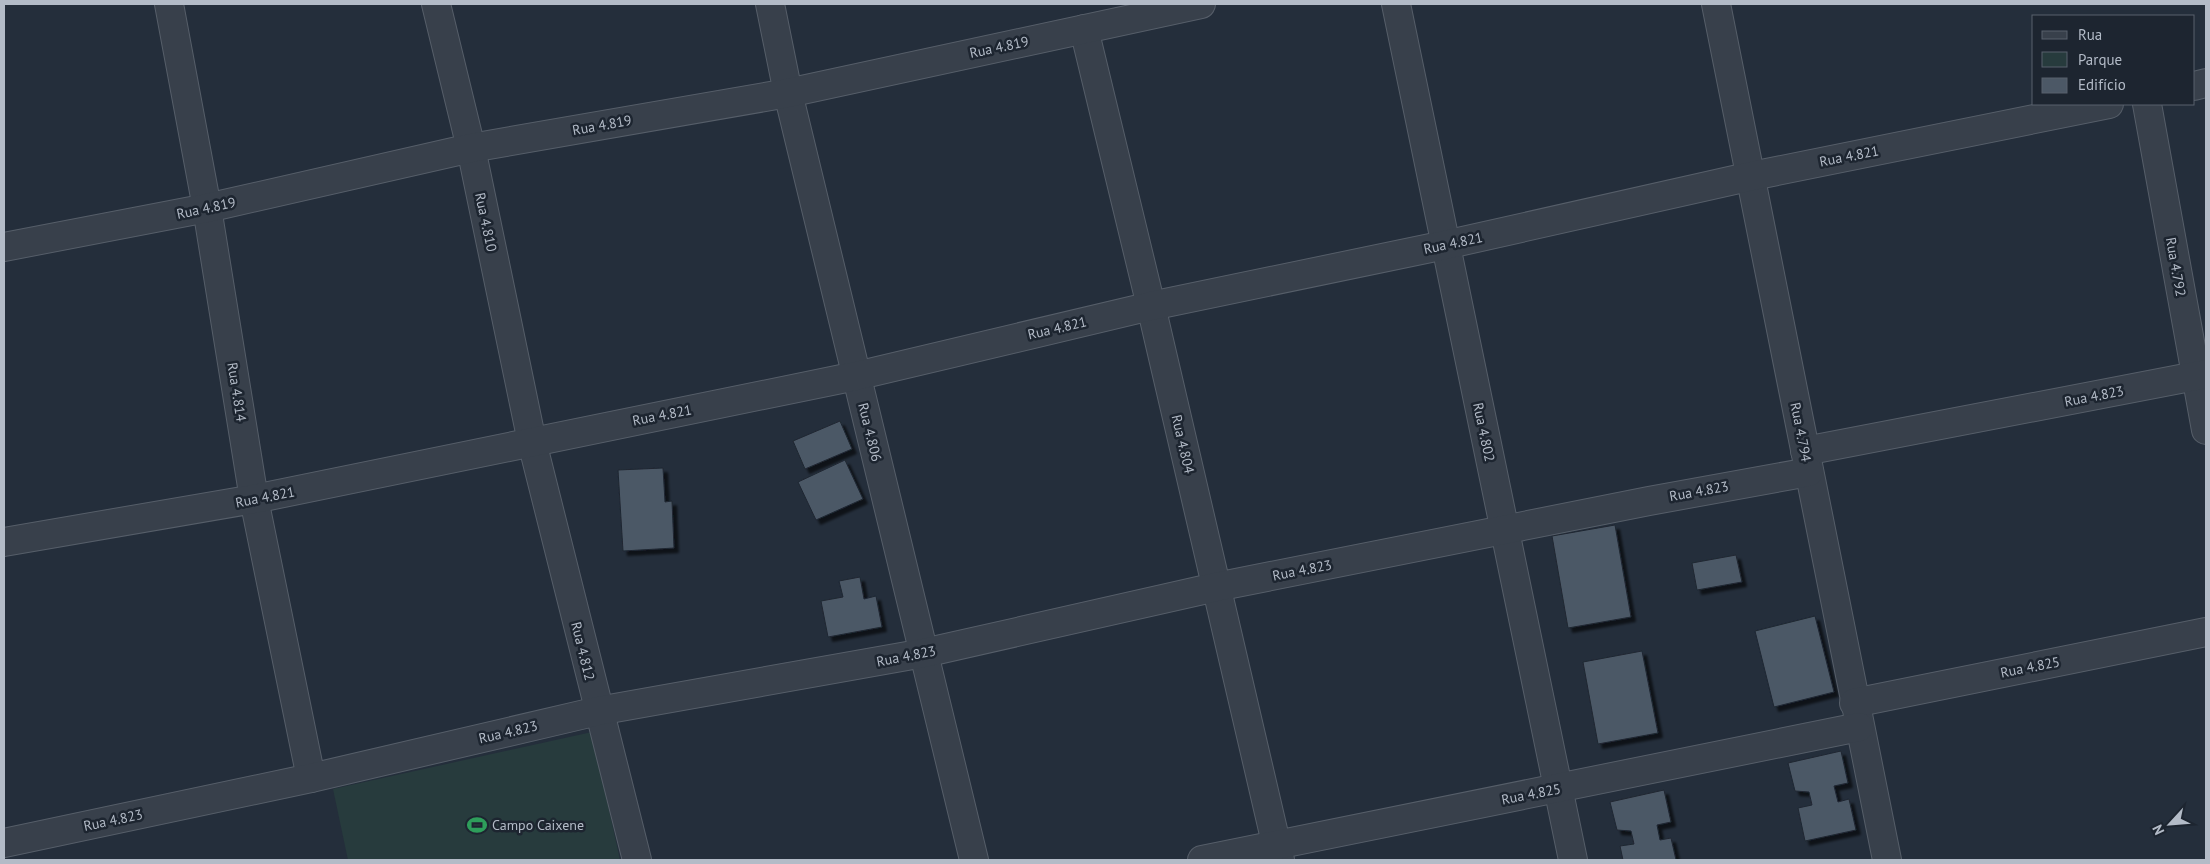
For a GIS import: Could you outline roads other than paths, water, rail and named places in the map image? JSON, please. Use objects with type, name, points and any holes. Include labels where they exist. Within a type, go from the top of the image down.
[{"type":"street","name":"Rua 4.814","points":[[169,4],[207,208],[254,499],[312,778]]},
{"type":"street","name":"Rua 4.810","points":[[436,4],[471,148],[532,442]]},
{"type":"street","name":"Rua 4.806","points":[[770,4],[788,93],[974,860]]},
{"type":"street","name":"Rua 4.819","points":[[4,247],[207,208],[471,148],[788,93],[1084,28],[1110,13],[1201,4]]},
{"type":"street","name":"Rua 4.802","points":[[1396,4],[1573,860]]},
{"type":"street","name":"Rua 4.794","points":[[1716,4],[1752,176],[1887,860]]},
{"type":"street","name":"Rua 4.804","points":[[1084,28],[1279,852]]},
{"type":"street","name":"Rua 4.821","points":[[4,542],[254,499],[856,376],[1151,306],[1445,245],[1752,176],[2104,105]]},
{"type":"street","name":"Rua 4.792","points":[[2147,105],[2201,375],[2206,430]]},
{"type":"street","name":"Rua 4.823","points":[[4,843],[312,778],[598,711],[924,653],[1216,587],[1658,499],[1807,462],[2201,375]]},
{"type":"street","name":"Rua 4.812","points":[[532,442],[598,711],[637,860]]},
{"type":"street","name":"Rua 4.825","points":[[1202,860],[1279,852],[1558,789],[1857,715],[2206,632]]},
{"type":"place","name":"Campo Caixene","points":[[477,825]]}]
